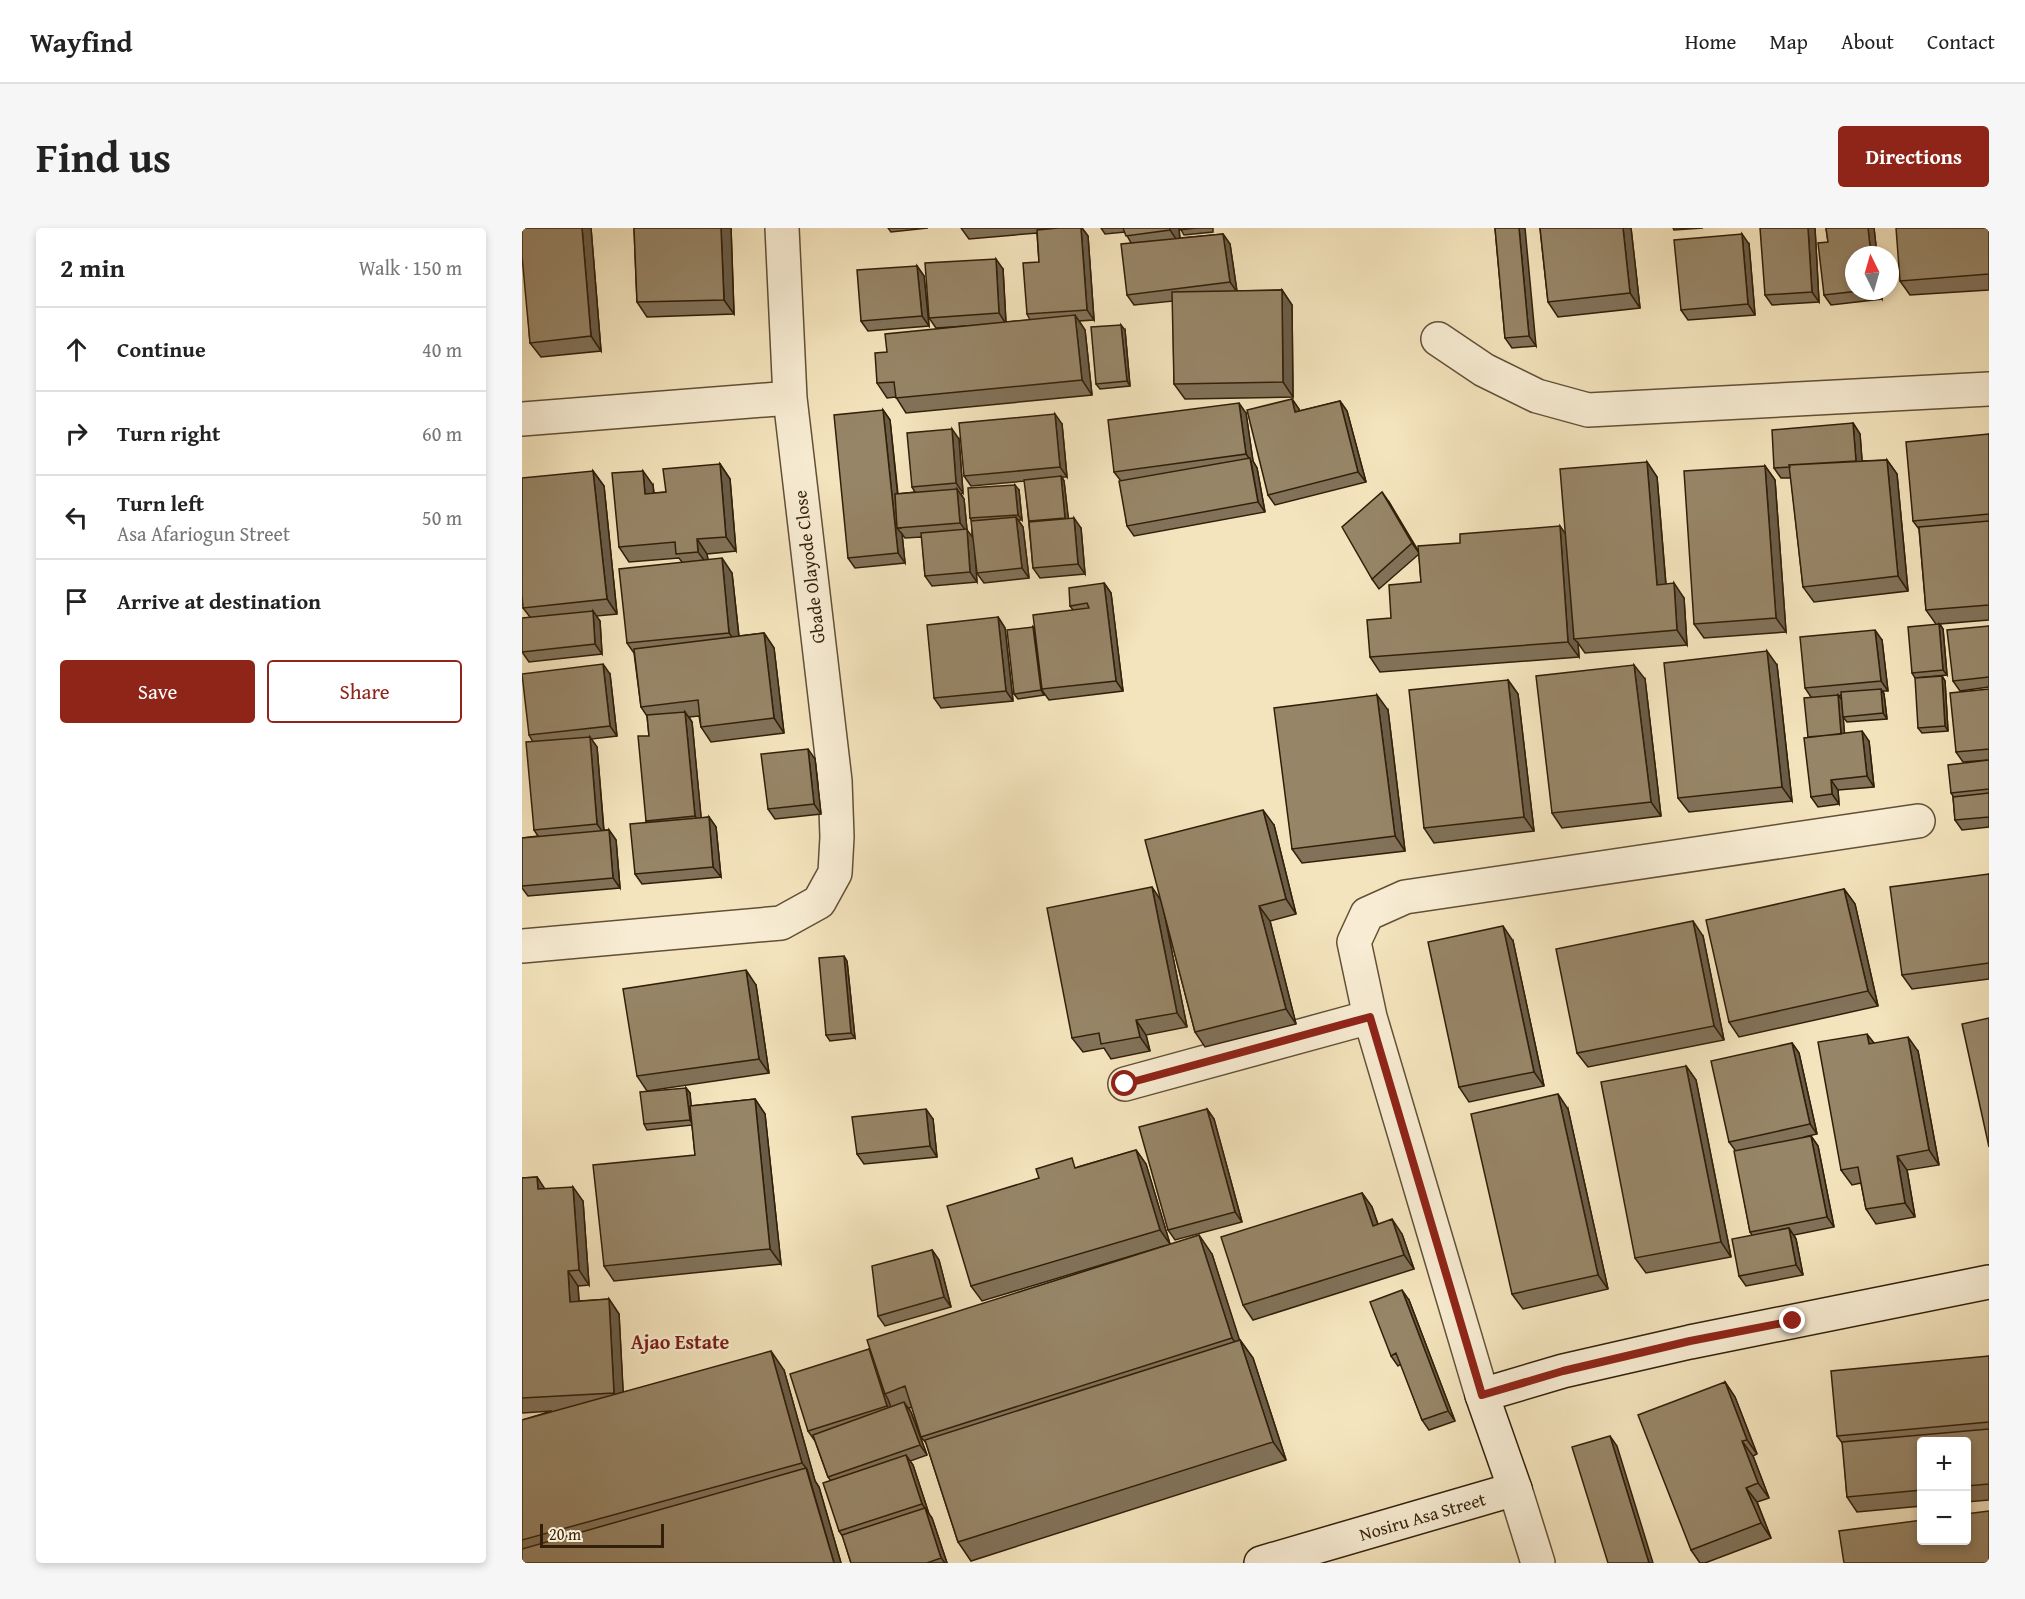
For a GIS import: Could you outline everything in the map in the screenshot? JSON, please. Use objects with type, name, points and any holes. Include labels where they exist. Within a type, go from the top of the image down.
[{"type":"street","name":"Gbade Olayode Close","points":[[522,946],[781,923],[819,902],[835,873],[836,781],[790,398],[782,228]]},
{"type":"street","points":[[1438,339],[1484,370],[1536,396],[1588,410],[1989,389]]},
{"type":"street","points":[[522,419],[790,398]]},
{"type":"street","points":[[1538,1563],[1482,1395],[1370,1017],[1354,942],[1367,914],[1405,897],[1918,821]]},
{"type":"street","points":[[1125,1084],[1370,1017]]},
{"type":"street","points":[[1482,1395],[1563,1371],[1690,1341],[1989,1281]]},
{"type":"street","name":"Nosiru Asa Street","points":[[1261,1563],[1515,1489]]},
{"type":"building","points":[[522,228],[582,228],[591,336],[530,343],[522,256]]},
{"type":"building","points":[[634,228],[721,228],[724,300],[637,302]]},
{"type":"building","points":[[1081,228],[1087,310],[1027,314],[1023,263],[1039,262],[1037,230]]},
{"type":"building","points":[[1123,228],[1170,228],[1170,230],[1126,236]]},
{"type":"building","points":[[1495,228],[1519,228],[1529,336],[1505,338]]},
{"type":"building","points":[[1540,228],[1623,228],[1630,293],[1548,302]]},
{"type":"building","points":[[1760,228],[1808,228],[1812,292],[1765,295]]},
{"type":"building","points":[[1826,228],[1868,228],[1870,246],[1845,246],[1845,293],[1824,295],[1818,243],[1828,242]]},
{"type":"building","points":[[1896,228],[1989,228],[1989,274],[1900,281]]},
{"type":"building","points":[[1223,234],[1230,282],[1127,295],[1121,244]]},
{"type":"building","points":[[1742,234],[1748,304],[1681,310],[1674,240]]},
{"type":"building","points":[[996,259],[999,313],[929,318],[925,263]]},
{"type":"building","points":[[917,266],[922,316],[861,321],[857,270]]},
{"type":"building","points":[[1282,290],[1283,382],[1174,384],[1172,292]]},
{"type":"building","points":[[1075,315],[1082,380],[896,398],[894,382],[877,383],[875,353],[887,352],[885,334]]},
{"type":"building","points":[[1121,325],[1127,381],[1096,384],[1091,327]]},
{"type":"building","points":[[1292,399],[1295,412],[1340,401],[1358,472],[1268,495],[1247,410]]},
{"type":"building","points":[[1239,403],[1246,454],[1114,472],[1108,420]]},
{"type":"building","points":[[883,410],[898,553],[848,558],[834,415]]},
{"type":"building","points":[[1055,414],[1060,467],[964,476],[959,423]]},
{"type":"building","points":[[1853,423],[1856,461],[1774,468],[1772,430]]},
{"type":"building","points":[[952,429],[956,483],[912,487],[907,433]]},
{"type":"building","points":[[1989,434],[1989,514],[1913,521],[1906,442]]},
{"type":"building","points":[[1250,458],[1258,502],[1127,526],[1119,481]]},
{"type":"building","points":[[1887,460],[1898,576],[1803,587],[1789,465]]},
{"type":"building","points":[[1647,462],[1657,585],[1674,583],[1677,630],[1574,639],[1560,469]]},
{"type":"building","points":[[720,464],[726,537],[697,539],[698,552],[676,554],[675,542],[619,547],[612,473],[643,471],[645,494],[666,492],[663,469]]},
{"type":"building","points":[[1765,466],[1776,618],[1694,624],[1684,471]]},
{"type":"building","points":[[593,471],[607,599],[523,608],[522,478]]},
{"type":"building","points":[[1061,476],[1065,518],[1029,521],[1024,480]]},
{"type":"building","points":[[1015,485],[1018,515],[970,518],[968,488]]},
{"type":"building","points":[[957,489],[960,523],[897,528],[895,494]]},
{"type":"building","points":[[1382,492],[1412,543],[1372,579],[1342,527]]},
{"type":"building","points":[[1016,517],[1022,568],[977,573],[971,521]]},
{"type":"building","points":[[1074,518],[1078,564],[1033,568],[1029,522]]},
{"type":"building","points":[[1989,521],[1989,605],[1926,610],[1919,527]]},
{"type":"building","points":[[1560,526],[1568,642],[1370,657],[1367,620],[1391,618],[1389,585],[1421,582],[1418,546],[1460,543],[1460,534]]},
{"type":"building","points":[[967,529],[970,572],[925,576],[921,533]]},
{"type":"building","points":[[722,558],[729,633],[627,643],[619,569]]},
{"type":"building","points":[[1104,583],[1116,681],[1042,689],[1033,615],[1089,608],[1087,603],[1070,606],[1069,588]]},
{"type":"building","points":[[593,611],[595,644],[522,652],[522,618]]},
{"type":"building","points":[[998,617],[1006,691],[934,698],[927,625]]},
{"type":"building","points":[[1939,624],[1943,670],[1912,673],[1908,627]]},
{"type":"building","points":[[1989,626],[1989,677],[1953,681],[1947,630]]},
{"type":"building","points":[[1033,627],[1041,690],[1014,694],[1007,630]]},
{"type":"building","points":[[1875,630],[1881,681],[1805,688],[1800,637]]},
{"type":"building","points":[[764,633],[774,718],[701,727],[698,700],[641,707],[634,649]]},
{"type":"building","points":[[1767,651],[1782,787],[1678,798],[1664,663]]},
{"type":"building","points":[[603,664],[610,726],[529,735],[522,674]]},
{"type":"building","points":[[1634,665],[1651,802],[1552,813],[1536,676]]},
{"type":"building","points":[[1942,676],[1945,726],[1918,728],[1915,678]]},
{"type":"building","points":[[1508,680],[1524,817],[1424,828],[1409,690]]},
{"type":"building","points":[[1881,689],[1883,713],[1843,717],[1841,692]]},
{"type":"building","points":[[1989,689],[1989,749],[1956,752],[1950,693]]},
{"type":"building","points":[[1377,695],[1395,836],[1292,849],[1274,708]]},
{"type":"building","points":[[1838,695],[1841,734],[1808,737],[1804,698]]},
{"type":"building","points":[[685,712],[695,816],[646,821],[638,736],[649,736],[647,715]]},
{"type":"building","points":[[1862,731],[1867,776],[1831,780],[1832,794],[1811,797],[1804,738]]},
{"type":"building","points":[[590,737],[597,824],[534,830],[526,742]]},
{"type":"building","points":[[808,749],[814,804],[768,809],[761,754]]},
{"type":"building","points":[[1989,760],[1989,789],[1951,793],[1948,765]]},
{"type":"building","points":[[1989,793],[1989,817],[1955,820],[1953,797]]},
{"type":"building","points":[[1263,810],[1286,899],[1259,906],[1286,1009],[1195,1032],[1145,840]]},
{"type":"building","points":[[709,817],[713,867],[635,874],[630,824]]},
{"type":"building","points":[[609,830],[613,878],[522,886],[522,838]]},
{"type":"building","points":[[1989,874],[1989,963],[1902,975],[1890,887]]},
{"type":"building","points":[[1152,887],[1177,1013],[1136,1020],[1140,1037],[1101,1044],[1099,1033],[1072,1038],[1047,908]]},
{"type":"building","points":[[1844,889],[1868,991],[1729,1022],[1706,920]]},
{"type":"building","points":[[1693,921],[1714,1026],[1577,1053],[1556,949]]},
{"type":"building","points":[[1503,926],[1534,1072],[1459,1087],[1428,942]]},
{"type":"building","points":[[844,956],[851,1033],[826,1035],[819,958]]},
{"type":"building","points":[[746,970],[759,1059],[637,1076],[623,989]]},
{"type":"building","points":[[1989,1018],[1989,1147],[1962,1024]]},
{"type":"building","points":[[1867,1034],[1869,1044],[1908,1037],[1929,1150],[1897,1156],[1905,1203],[1866,1209],[1858,1167],[1841,1170],[1818,1042]]},
{"type":"building","points":[[1792,1043],[1810,1124],[1729,1142],[1711,1061]]},
{"type":"building","points":[[1686,1066],[1721,1242],[1635,1258],[1601,1082]]},
{"type":"building","points":[[686,1088],[690,1120],[644,1124],[640,1092]]},
{"type":"building","points":[[1558,1094],[1598,1275],[1512,1294],[1471,1114]]},
{"type":"building","points":[[755,1099],[770,1249],[604,1266],[593,1165],[695,1155],[690,1106]]},
{"type":"building","points":[[926,1109],[930,1146],[857,1154],[852,1117]]},
{"type":"building","points":[[1207,1109],[1235,1212],[1168,1230],[1139,1127]]},
{"type":"building","points":[[1811,1136],[1827,1217],[1750,1232],[1734,1151]]},
{"type":"building","points":[[1136,1150],[1160,1230],[971,1286],[947,1206],[1039,1178],[1036,1169],[1072,1158],[1075,1168]]},
{"type":"building","points":[[537,1177],[538,1189],[573,1187],[579,1270],[568,1271],[570,1302],[609,1299],[614,1393],[522,1398],[522,1178]]},
{"type":"building","points":[[1362,1193],[1373,1226],[1392,1219],[1404,1255],[1243,1305],[1221,1237]]},
{"type":"building","points":[[1789,1228],[1796,1265],[1739,1276],[1732,1239]]},
{"type":"building","points":[[1199,1235],[1232,1338],[921,1437],[905,1386],[885,1394],[867,1340]]},
{"type":"building","points":[[932,1250],[944,1297],[878,1316],[872,1266]]},
{"type":"building","points":[[1402,1290],[1448,1411],[1422,1420],[1396,1353],[1391,1356],[1370,1302]]},
{"type":"building","points":[[1240,1340],[1273,1442],[958,1542],[925,1440]]},
{"type":"building","points":[[869,1349],[887,1406],[808,1431],[790,1374]]},
{"type":"building","points":[[771,1351],[802,1463],[522,1540],[522,1420]]},
{"type":"building","points":[[1989,1356],[1989,1422],[1837,1436],[1831,1371]]},
{"type":"building","points":[[1725,1382],[1747,1440],[1742,1441],[1758,1483],[1746,1488],[1761,1523],[1691,1550],[1638,1415]]},
{"type":"building","points":[[904,1402],[920,1445],[828,1477],[813,1435]]},
{"type":"building","points":[[1989,1429],[1989,1484],[1971,1486],[1971,1437],[1917,1437],[1917,1490],[1847,1497],[1842,1442]]},
{"type":"building","points":[[1610,1436],[1649,1563],[1608,1563],[1572,1447]]},
{"type":"building","points":[[906,1455],[922,1504],[839,1531],[823,1483]]},
{"type":"building","points":[[806,1468],[834,1563],[522,1563],[522,1549]]},
{"type":"building","points":[[925,1508],[941,1558],[927,1563],[851,1563],[842,1535]]},
{"type":"building","points":[[1989,1511],[1989,1563],[1844,1563],[1839,1531],[1917,1521],[1917,1545],[1971,1545],[1971,1513]]},
{"type":"district","name":"Ajao Estate","points":[[680,1341]]},
{"type":"route","points":[[1125,1084],[1370,1017],[1482,1395],[1563,1371],[1690,1341],[1793,1321]]}]
